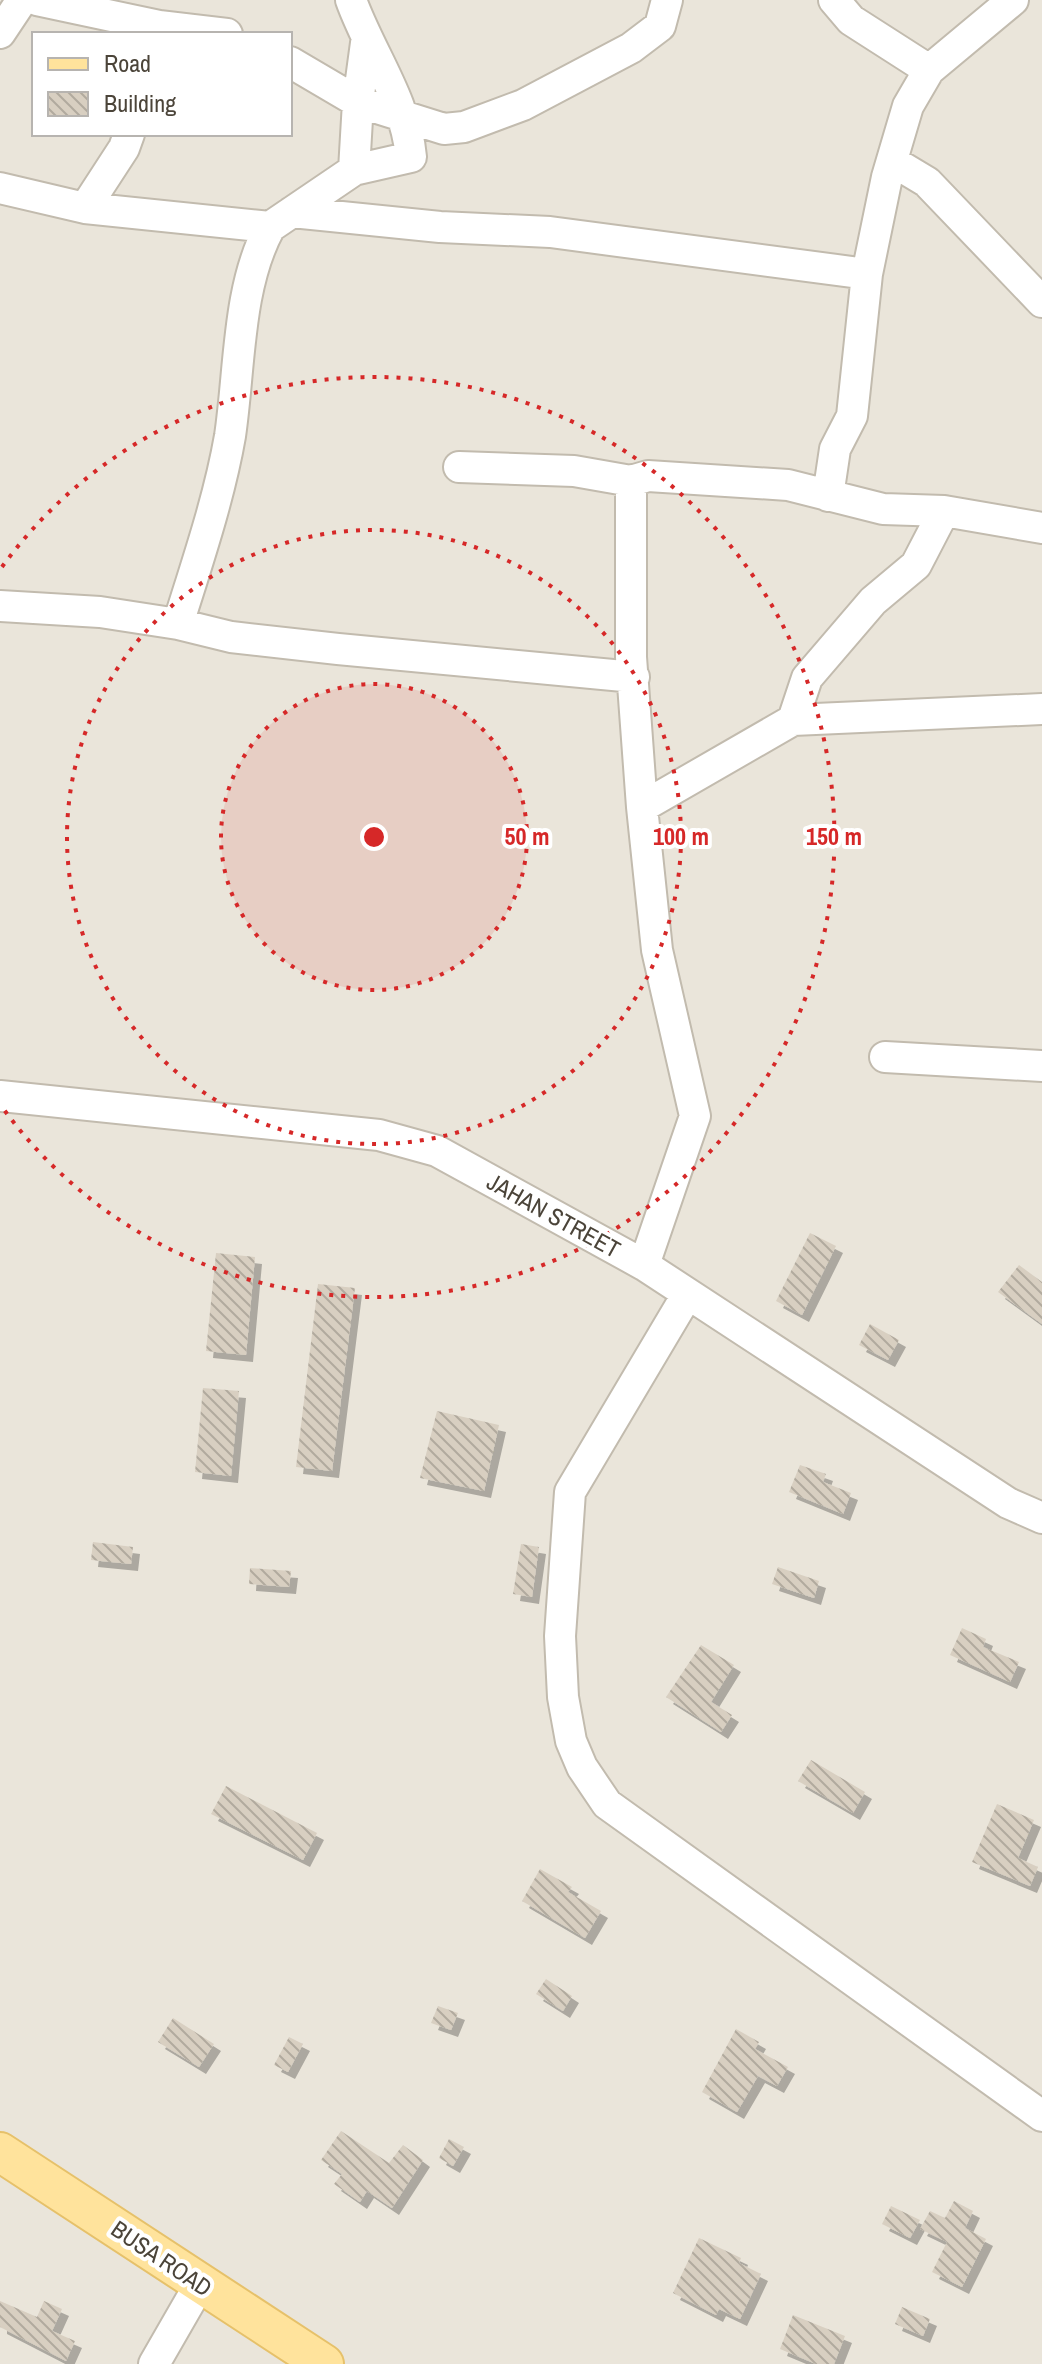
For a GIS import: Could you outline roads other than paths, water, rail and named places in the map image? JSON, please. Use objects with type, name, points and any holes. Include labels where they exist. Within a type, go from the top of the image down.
[{"type":"main road","name":"BUSA ROAD","points":[[0,2152],[324,2364]]},
{"type":"street","points":[[0,33],[22,0]]},
{"type":"street","points":[[37,0],[217,32]]},
{"type":"street","points":[[178,624],[229,439],[248,298],[262,242],[281,220],[354,170],[411,157],[405,116],[366,43],[351,0]]},
{"type":"street","points":[[292,63],[358,102],[444,129],[481,123],[523,105],[631,48],[660,26],[667,0]]},
{"type":"street","points":[[834,0],[851,20],[929,70]]},
{"type":"street","points":[[828,496],[835,449],[852,416],[867,274],[892,161],[908,106],[929,70],[1013,0]]},
{"type":"street","points":[[354,170],[358,102],[366,43]]},
{"type":"street","points":[[85,208],[124,148],[128,136]]},
{"type":"street","points":[[892,161],[927,182],[1042,302]]},
{"type":"street","points":[[0,188],[85,208],[550,232],[867,274]]},
{"type":"street","points":[[459,467],[574,471],[631,481],[648,476],[788,485],[883,509],[944,511],[1042,528]]},
{"type":"street","points":[[631,481],[631,657],[642,807],[657,950],[695,1116],[644,1265]]},
{"type":"street","points":[[793,720],[807,678],[873,601],[916,565],[944,511]]},
{"type":"street","points":[[0,606],[100,612],[261,640],[634,677]]},
{"type":"street","points":[[642,807],[793,720],[1042,709]]},
{"type":"street","points":[[885,1057],[1042,1066]]},
{"type":"street","name":"JAHAN STREET","points":[[0,1096],[379,1135],[437,1151],[644,1265],[1008,1503],[1042,1518]]},
{"type":"street","points":[[687,1295],[570,1492],[560,1651],[563,1697],[571,1741],[582,1767],[607,1804],[1042,2116]]},
{"type":"street","points":[[154,2364],[200,2284]]}]
